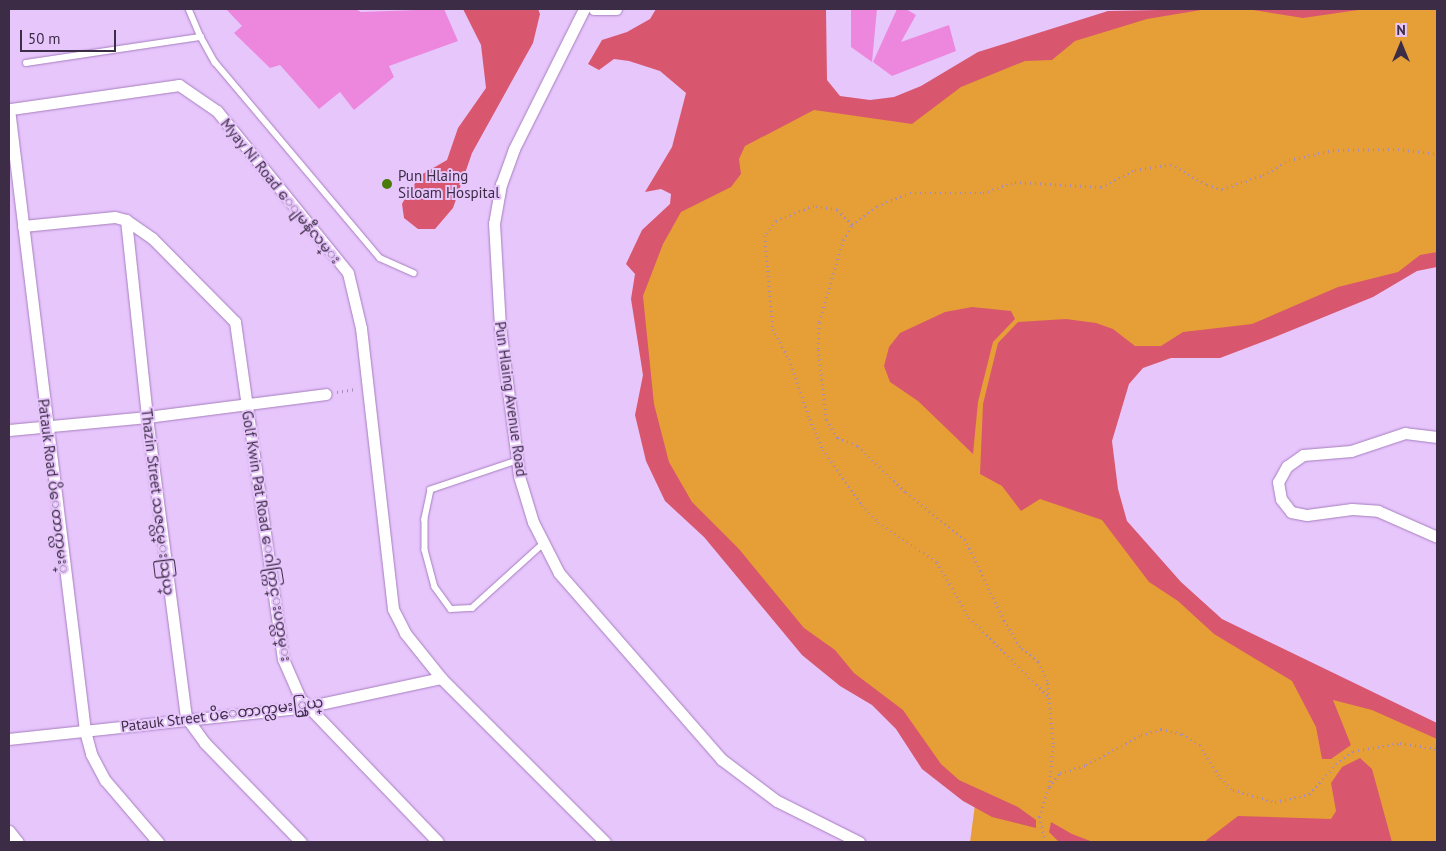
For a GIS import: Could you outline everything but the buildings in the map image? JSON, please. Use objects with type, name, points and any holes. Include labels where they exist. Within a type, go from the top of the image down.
[{"type":"street","name":"Pun Hlaing Avenue Road","points":[[584,9],[514,149],[501,184],[494,223],[500,328],[518,461],[533,522],[559,573],[721,759],[776,801],[853,841]]},
{"type":"street","points":[[594,9],[616,9]]},
{"type":"street","name":"Myay Ni Road ေျမနီလမ္း","points":[[10,109],[179,85],[202,98],[348,273],[361,328],[393,609],[405,633],[441,678]]},
{"type":"street","name":"Patauk Road ပိေတာက္လမး္","points":[[10,109],[45,426],[86,731],[91,754],[106,780],[158,842]]},
{"type":"street","points":[[24,226],[115,216],[126,220]]},
{"type":"street","name":"Golf Kwin Pat Road ေဂါက္ကြင္းပတ္လမ္း","points":[[126,220],[152,238],[235,322],[283,658],[306,707],[438,842]]},
{"type":"street","name":"Thazin Street သဇင္လမ္းသြယ္","points":[[126,220],[147,417],[186,717],[205,743],[300,842]]},
{"type":"street","points":[[9,430],[147,417],[326,394]]},
{"type":"street","points":[[1437,437],[1405,433],[1351,452],[1303,455],[1287,466],[1278,482],[1281,499],[1292,512],[1307,515],[1352,509],[1378,511],[1437,537]]},
{"type":"street","points":[[441,678],[600,841]]},
{"type":"street","name":"Patauk Street ပိေတာက္လမး္သြယ္","points":[[9,739],[86,731],[186,717],[306,707],[441,678]]},
{"type":"street","points":[[9,832],[18,842]]},
{"type":"lane","points":[[189,9],[201,37],[215,62],[380,258],[414,273]]},
{"type":"lane","points":[[26,63],[201,37]]},
{"type":"lane","points":[[518,461],[431,490],[425,519],[425,550],[435,587],[451,609],[472,608],[544,542]]},
{"type":"path","points":[[1045,842],[1038,817],[1049,787],[1053,744],[1050,699],[1038,662],[1020,647],[1004,621],[965,540],[905,492],[857,446],[837,438],[826,420],[818,349],[819,322],[843,240],[852,225],[896,195],[910,193],[983,193],[1015,182],[1101,187],[1135,170],[1171,164],[1207,185],[1222,189],[1262,175],[1289,160],[1333,150],[1398,149],[1437,154]]},
{"type":"path","points":[[852,225],[837,210],[814,206],[776,220],[764,236],[774,329],[789,359],[810,419],[823,449],[862,505],[878,522],[937,562],[969,618],[1050,699]]},
{"type":"path","points":[[326,394],[368,388]]},
{"type":"path","points":[[1049,787],[1060,773],[1086,765],[1141,735],[1161,729],[1182,734],[1200,745],[1233,790],[1275,802],[1309,794],[1336,764],[1354,752],[1400,743],[1437,749]]},
{"type":"shaded area","points":[[463,9],[538,9],[540,14],[533,43],[472,153],[453,208],[435,229],[418,229],[404,218],[402,204],[421,175],[447,160],[458,128],[486,88],[481,45]]},
{"type":"shaded area","points":[[656,9],[826,9],[827,80],[840,96],[870,100],[894,97],[921,86],[978,52],[1108,11],[1207,9],[1147,19],[1075,41],[1052,60],[1025,61],[961,87],[912,124],[814,110],[745,146],[739,159],[741,174],[731,187],[681,212],[663,244],[643,296],[654,404],[669,462],[692,502],[739,549],[804,628],[835,650],[854,673],[903,710],[941,764],[959,780],[1018,807],[1036,820],[1036,828],[992,817],[963,801],[922,769],[896,729],[872,705],[840,686],[802,655],[704,537],[665,501],[646,461],[635,415],[643,375],[631,299],[635,274],[626,264],[642,230],[670,204],[671,194],[661,189],[645,192],[672,147],[686,93],[660,71],[629,61],[614,59],[599,70],[588,64],[602,40],[627,32],[650,19]]},
{"type":"shaded area","points":[[1169,9],[1437,9],[1437,259],[1256,333],[1111,365],[1104,504],[1219,627],[1437,730],[1437,842],[970,842],[976,797],[935,771],[886,711],[810,644],[678,498],[647,424],[637,302],[715,106],[903,109],[1035,43]]},
{"type":"shaded area","points":[[1247,9],[1365,9],[1303,18]]},
{"type":"shaded area","points":[[1437,252],[1437,267],[1417,271],[1373,297],[1275,337],[1220,358],[1171,358],[1143,368],[1129,384],[1112,441],[1118,489],[1127,521],[1181,582],[1222,619],[1437,723],[1437,739],[1372,710],[1333,700],[1351,745],[1331,759],[1322,759],[1316,727],[1292,681],[1214,634],[1178,601],[1149,582],[1102,520],[1040,499],[1021,511],[1002,486],[980,474],[983,404],[998,343],[1018,322],[1066,319],[1096,323],[1113,329],[1135,346],[1161,346],[1183,332],[1252,324],[1338,287],[1398,272],[1420,255]]},
{"type":"shaded area","points":[[972,307],[1011,311],[1015,319],[993,342],[978,402],[973,454],[918,401],[890,382],[884,366],[889,347],[900,333],[945,312]]},
{"type":"shaded area","points":[[1360,758],[1372,769],[1392,842],[1204,842],[1238,816],[1331,819],[1336,811],[1331,783],[1342,767]]},
{"type":"shaded area","points":[[1051,822],[1072,834],[1093,842],[1059,842],[1049,832]]},
{"type":"place","name":"Pun Hlaing Siloam Hospital","points":[[387,184]]}]
